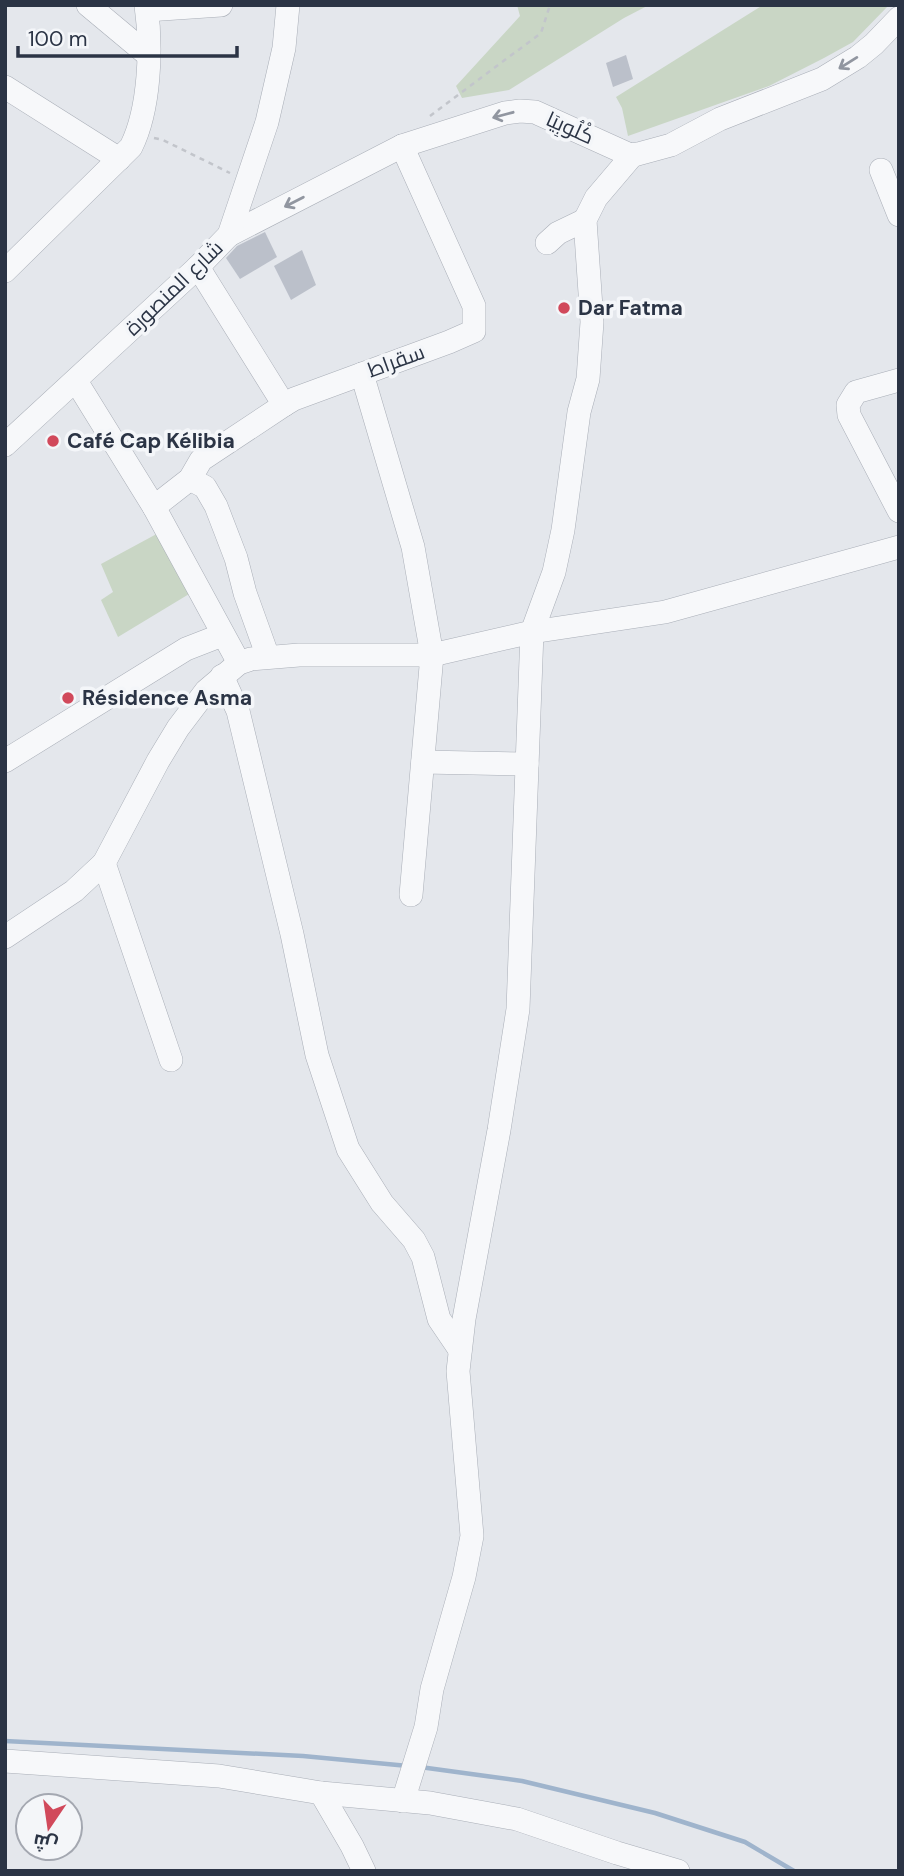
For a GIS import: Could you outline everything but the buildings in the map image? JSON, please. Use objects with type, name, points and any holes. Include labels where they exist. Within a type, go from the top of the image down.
[{"type":"street","points":[[88,5],[148,55]]},
{"type":"street","points":[[5,271],[131,147],[145,97],[147,7],[221,5]]},
{"type":"street","name":"شارع المنصورة","points":[[5,445],[198,267],[229,235],[267,122],[282,60],[288,5]]},
{"type":"street","points":[[403,1801],[426,1727],[432,1689],[472,1536],[458,1371],[470,1282],[499,1130],[517,1009],[521,965],[532,632],[554,572],[563,530],[579,412],[588,379],[592,322],[585,220],[596,198],[630,155],[671,145],[720,119],[822,79],[858,57],[899,18]]},
{"type":"street","points":[[5,87],[119,159]]},
{"type":"street","name":"كْلُوبِيَا","points":[[229,235],[411,143],[520,111],[535,112],[630,155]]},
{"type":"street","name":"سقراط","points":[[154,507],[190,479],[201,460],[294,398],[474,331],[474,306],[411,143]]},
{"type":"street","points":[[881,170],[899,215]]},
{"type":"street","points":[[547,243],[558,233],[585,220]]},
{"type":"street","points":[[198,267],[284,405]]},
{"type":"street","points":[[362,374],[413,547],[432,655],[411,895]]},
{"type":"street","points":[[899,380],[856,392],[848,405],[849,415],[899,511]]},
{"type":"street","points":[[76,381],[154,507],[222,635],[292,934],[317,1055],[348,1149],[383,1203],[414,1240],[423,1257],[439,1319],[460,1350]]},
{"type":"street","points":[[190,479],[205,487],[216,506],[268,657]]},
{"type":"street","points":[[5,937],[74,891],[104,863],[178,728],[206,691],[230,669],[268,657],[432,655],[532,632],[665,612],[899,547]]},
{"type":"street","points":[[5,761],[186,649],[222,635]]},
{"type":"street","points":[[423,762],[527,764]]},
{"type":"street","points":[[104,863],[171,1060]]},
{"type":"street","points":[[5,1761],[219,1776],[321,1793],[456,1808],[517,1819],[678,1871]]},
{"type":"street","points":[[321,1793],[352,1846],[363,1871]]},
{"type":"path","points":[[411,143],[436,110],[541,33],[550,5]]},
{"type":"path","points":[[137,133],[163,140],[246,181]]},
{"type":"green space","points":[[517,5],[649,5],[509,90],[462,98],[456,86],[520,16]]},
{"type":"green space","points":[[763,5],[889,5],[853,42],[769,86],[628,136],[622,108],[616,97]]},
{"type":"green space","points":[[164,530],[199,588],[118,637],[101,600],[113,592],[101,564]]},
{"type":"waterway","points":[[5,1741],[303,1756],[408,1766]]},
{"type":"waterway","points":[[420,1767],[522,1781],[655,1813],[745,1842],[794,1871]]},
{"type":"place","name":"Dar Fatma","points":[[564,308]]},
{"type":"place","name":"Café Cap Kélibia","points":[[53,441]]},
{"type":"place","name":"Résidence Asma","points":[[68,698]]}]
